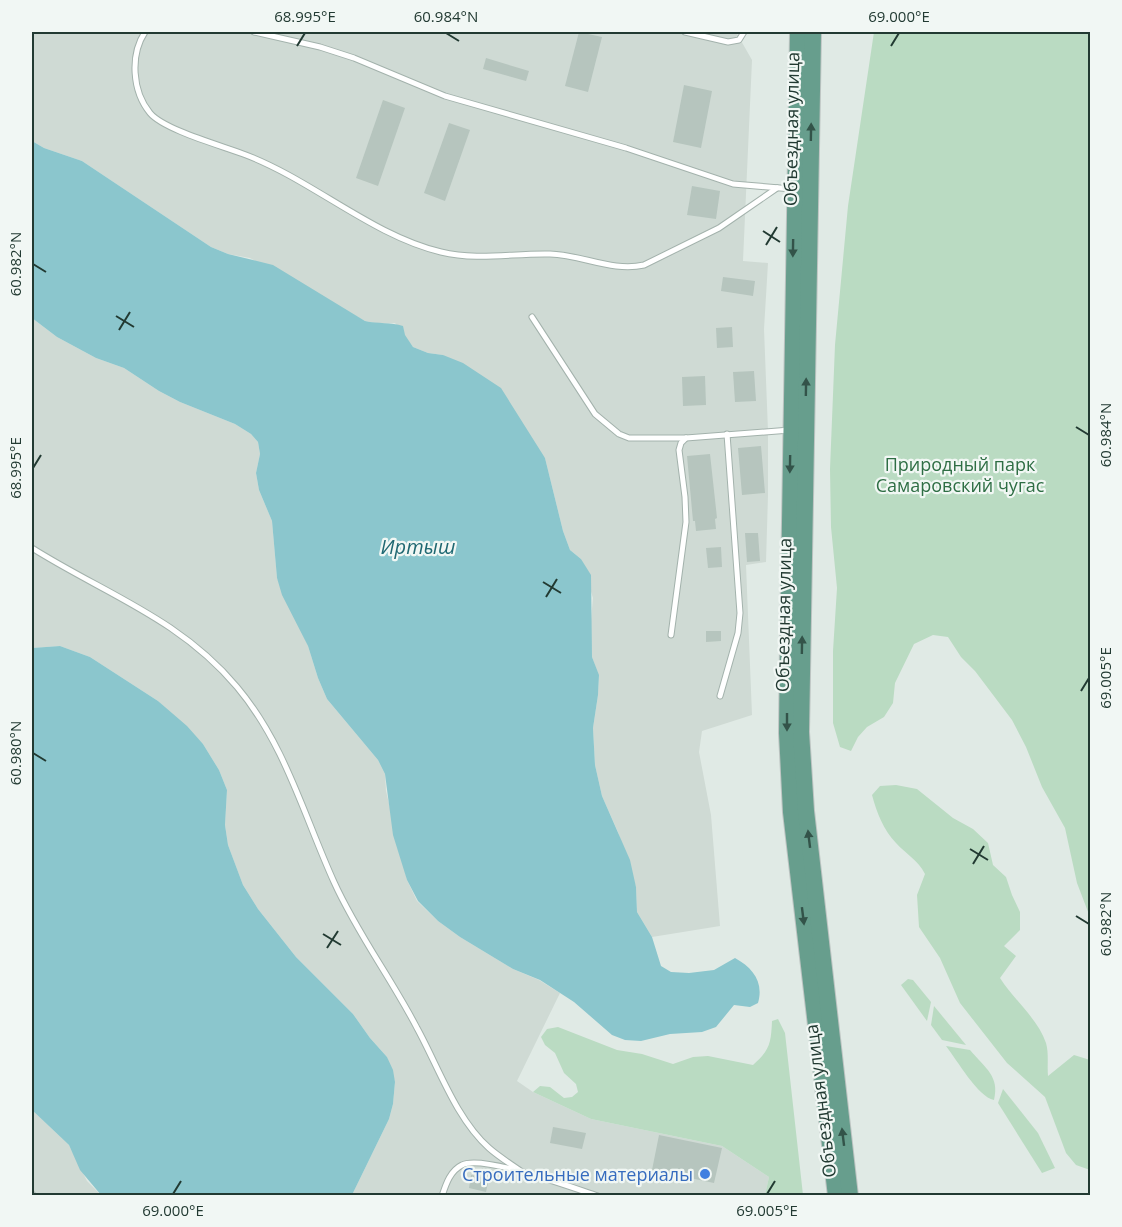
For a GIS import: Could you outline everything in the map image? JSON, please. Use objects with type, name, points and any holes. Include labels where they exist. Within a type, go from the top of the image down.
[{"type":"main road","name":"Объездная улица","points":[[798,32],[802,190],[798,430],[801,732],[806,812],[850,1196]]},
{"type":"main road","name":"Объездная улица","points":[[802,190],[813,32]]},
{"type":"main road","name":"Объездная улица","points":[[798,430],[788,645],[788,771],[836,1196]]},
{"type":"lane","points":[[145,32],[139,46],[135,75],[143,104],[152,115],[174,128],[277,168],[400,239],[440,252],[468,257],[566,255],[621,268],[632,268],[644,265],[719,228],[777,188]]},
{"type":"lane","points":[[254,32],[320,47],[354,58],[445,96],[583,135],[732,184],[802,190]]},
{"type":"lane","points":[[685,32],[728,42],[739,40],[744,32]]},
{"type":"lane","points":[[532,317],[595,414],[619,434],[629,438],[686,438],[798,430]]},
{"type":"lane","points":[[720,696],[738,633],[740,613],[727,434]]},
{"type":"lane","points":[[671,635],[686,522],[679,450],[686,438]]},
{"type":"lane","points":[[32,548],[58,565],[142,609],[178,632],[208,657],[238,688],[272,739],[351,918],[402,1000],[467,1123],[489,1148],[522,1172]]},
{"type":"lane","points":[[442,1196],[450,1175],[464,1163],[472,1162],[522,1172],[598,1196]]},
{"type":"shaded area","points":[[32,32],[736,32],[752,60],[743,261],[768,263],[764,329],[768,495],[766,562],[746,565],[752,715],[702,731],[699,752],[711,815],[720,926],[652,937],[637,912],[636,887],[618,832],[602,796],[595,765],[593,728],[599,676],[592,657],[590,631],[593,598],[581,559],[570,550],[563,531],[545,458],[443,355],[428,353],[413,347],[395,323],[379,324],[365,321],[250,258],[228,254],[211,247],[82,161],[44,148],[32,141]]},
{"type":"shaded area","points":[[32,318],[57,337],[96,358],[124,368],[180,402],[235,424],[251,434],[258,442],[260,454],[256,473],[259,490],[272,521],[277,578],[308,646],[327,699],[378,760],[385,774],[386,791],[407,880],[417,901],[438,921],[460,937],[513,969],[539,980],[560,993],[517,1081],[533,1092],[591,1119],[722,1146],[769,1177],[765,1195],[352,1195],[389,1119],[393,1104],[395,1082],[387,1057],[353,1014],[296,957],[258,909],[243,885],[228,845],[225,825],[227,790],[219,770],[203,744],[158,701],[90,657],[60,646],[32,648]]},
{"type":"shaded area","points":[[32,1110],[69,1145],[87,1181],[101,1195],[32,1195]]},
{"type":"green space","name":"Природный парк Самаровский чугас","points":[[874,32],[1090,32],[1090,917],[1077,883],[1065,828],[1042,787],[1026,747],[1012,720],[975,671],[961,657],[948,637],[933,635],[914,644],[895,683],[893,703],[884,717],[867,727],[858,737],[851,751],[840,747],[833,723],[833,651],[837,588],[831,527],[830,469],[835,345],[848,206]]},
{"type":"green space","points":[[896,785],[917,789],[953,818],[973,829],[988,843],[993,865],[1006,877],[1020,912],[1020,930],[1004,946],[1016,956],[1000,978],[1042,1034],[1047,1047],[1048,1076],[1074,1055],[1090,1060],[1090,1170],[1076,1165],[1066,1153],[1045,1097],[1007,1063],[960,1003],[940,958],[919,927],[917,895],[925,874],[887,832],[872,795],[880,786]]},
{"type":"green space","points":[[908,979],[913,980],[931,1002],[927,1021],[901,985]]},
{"type":"green space","points":[[934,1006],[966,1045],[942,1040],[931,1025]]},
{"type":"green space","points":[[778,1019],[785,1033],[803,1195],[765,1195],[769,1177],[722,1146],[591,1119],[533,1092],[540,1086],[550,1087],[564,1098],[572,1097],[578,1092],[576,1084],[564,1073],[555,1053],[545,1045],[541,1037],[547,1029],[558,1027],[617,1050],[642,1054],[673,1064],[693,1057],[708,1056],[753,1065],[763,1055],[770,1041],[772,1021]]},
{"type":"green space","points":[[946,1046],[970,1050],[986,1067],[995,1085],[994,1100],[981,1092]]},
{"type":"green space","points":[[1003,1089],[1038,1133],[1055,1168],[1042,1173],[998,1103]]},
{"type":"water","name":"Иртыш","points":[[32,141],[44,148],[82,161],[211,247],[228,254],[273,265],[365,321],[403,326],[405,335],[413,347],[463,363],[501,388],[545,458],[570,550],[581,559],[591,575],[592,657],[599,675],[593,728],[595,765],[602,796],[630,860],[636,887],[637,912],[652,937],[661,966],[671,972],[689,973],[714,970],[735,958],[756,976],[759,989],[758,1003],[750,1007],[734,1005],[716,1027],[702,1032],[670,1034],[641,1041],[625,1040],[612,1035],[574,1002],[540,980],[513,969],[460,937],[438,921],[418,901],[407,880],[393,835],[385,774],[378,760],[327,699],[308,646],[282,595],[277,578],[272,521],[259,490],[256,473],[260,454],[258,442],[251,434],[235,424],[180,402],[124,368],[96,358],[57,337],[32,318]]},
{"type":"water","points":[[60,646],[90,657],[158,701],[187,726],[203,744],[219,770],[227,790],[225,825],[228,845],[243,885],[258,909],[296,957],[353,1014],[387,1057],[395,1082],[393,1104],[389,1119],[352,1195],[101,1195],[80,1170],[69,1145],[32,1110],[32,648]]},
{"type":"building","points":[[579,32],[602,37],[588,92],[565,86]]},
{"type":"building","points":[[486,58],[529,71],[526,81],[483,69]]},
{"type":"building","points":[[684,85],[712,91],[701,148],[673,142]]},
{"type":"building","points":[[383,100],[405,108],[378,186],[356,178]]},
{"type":"building","points":[[449,123],[470,130],[445,201],[424,193]]},
{"type":"building","points":[[692,186],[720,191],[716,219],[687,215]]},
{"type":"building","points":[[723,277],[755,281],[753,296],[721,291]]},
{"type":"building","points":[[732,327],[733,347],[717,348],[716,328]]},
{"type":"building","points":[[754,371],[756,401],[735,402],[733,372]]},
{"type":"building","points":[[705,376],[706,405],[683,406],[682,377]]},
{"type":"building","points":[[761,446],[765,493],[742,495],[738,448]]},
{"type":"building","points":[[710,454],[717,518],[715,519],[716,529],[696,531],[687,456]]},
{"type":"building","points":[[745,533],[758,533],[760,561],[747,562]]},
{"type":"building","points":[[721,547],[722,567],[708,568],[706,548]]},
{"type":"building","points":[[706,631],[721,631],[721,641],[706,642]]},
{"type":"building","points":[[553,1127],[586,1133],[582,1149],[550,1143]]},
{"type":"building","points":[[659,1135],[722,1148],[714,1183],[652,1170]]},
{"type":"building","points":[[471,1175],[489,1178],[486,1192],[469,1188]]},
{"type":"place","name":"Строительные материалы","points":[[705,1174]]}]
